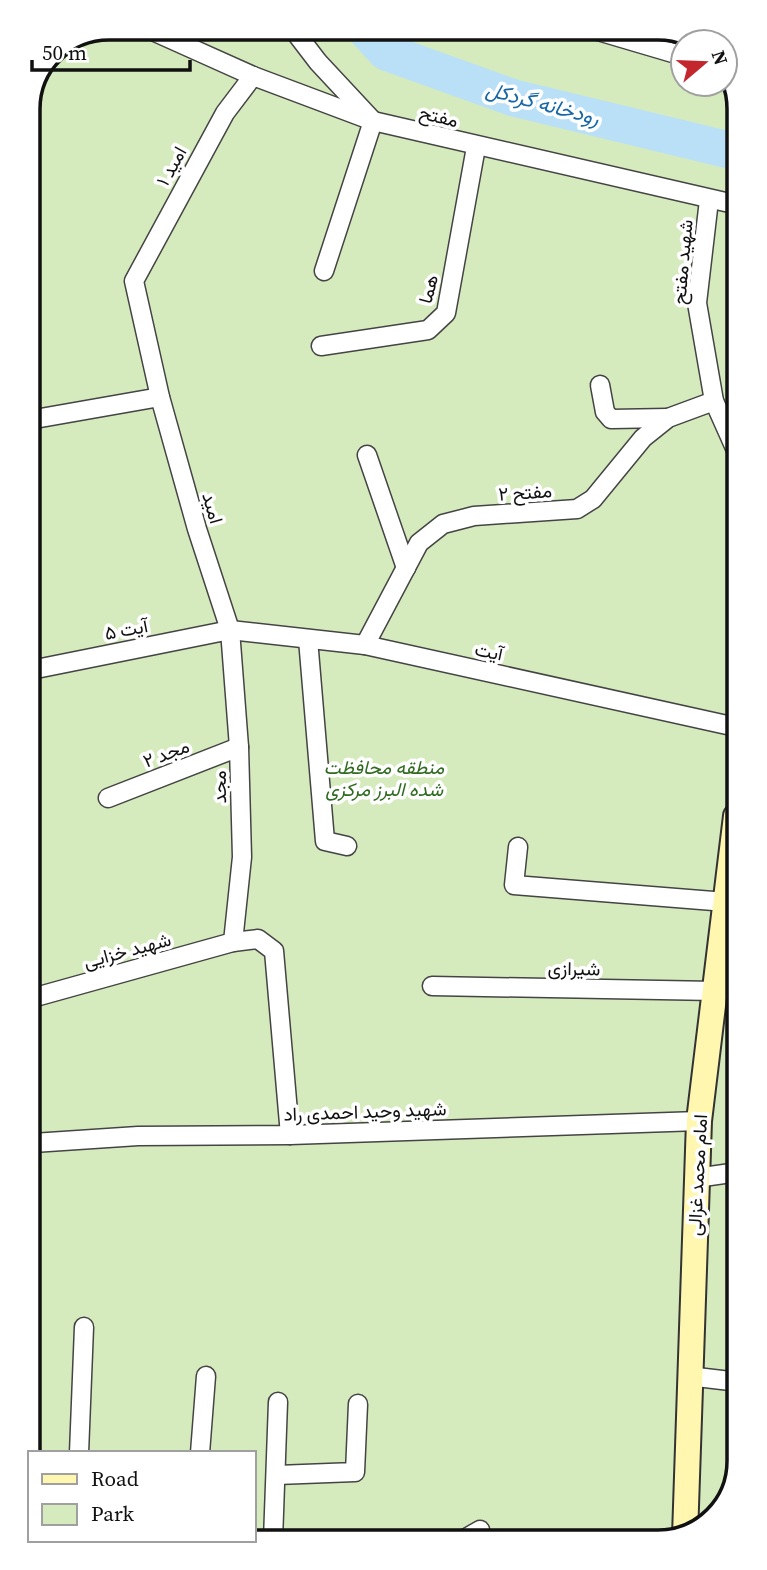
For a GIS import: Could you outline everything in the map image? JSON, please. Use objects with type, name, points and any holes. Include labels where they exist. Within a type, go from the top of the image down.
[{"type":"street","name":"مفتح","points":[[173,40],[253,76],[373,121],[727,203]]},
{"type":"street","points":[[301,40],[373,121],[324,271]]},
{"type":"street","points":[[627,40],[669,53]]},
{"type":"street","name":"امید ۱","points":[[134,281],[225,113],[253,76]]},
{"type":"street","name":"هما","points":[[321,346],[428,330],[446,313],[475,146]]},
{"type":"street","name":"شهید مفتح","points":[[709,200],[697,303],[714,401],[727,430]]},
{"type":"street","name":"امید","points":[[134,281],[160,397],[197,529],[230,630]]},
{"type":"street","points":[[600,385],[606,412],[611,419],[668,418]]},
{"type":"street","points":[[40,418],[160,397]]},
{"type":"street","name":"مفتح ۲","points":[[365,645],[419,543],[443,524],[474,516],[577,509],[593,499],[643,438],[668,418],[714,401]]},
{"type":"street","points":[[367,455],[406,568]]},
{"type":"street","name":"آیت","points":[[230,630],[365,645],[727,725]]},
{"type":"street","name":"آیت ۵","points":[[40,668],[230,630]]},
{"type":"street","name":"مجد","points":[[230,630],[239,747],[242,857],[233,942]]},
{"type":"street","points":[[308,639],[325,841],[347,846]]},
{"type":"street","name":"مجد ۲","points":[[108,798],[239,747]]},
{"type":"street","points":[[518,847],[513,885],[726,902]]},
{"type":"street","name":"امام محمد غزالی","points":[[685,1524],[688,1376],[699,1121],[727,893]]},
{"type":"street","points":[[233,942],[258,939],[274,951],[290,1135]]},
{"type":"street","name":"شهید خزایی","points":[[40,996],[233,942]]},
{"type":"street","name":"شیرازی","points":[[432,986],[715,991]]},
{"type":"street","name":"شهید وحید احمدی راد","points":[[40,1143],[138,1136],[290,1135],[699,1121]]},
{"type":"street","points":[[696,1178],[727,1174]]},
{"type":"street","points":[[79,1451],[84,1327]]},
{"type":"street","points":[[200,1451],[206,1376]]},
{"type":"street","points":[[688,1376],[727,1381]]},
{"type":"street","points":[[274,1530],[278,1402]]},
{"type":"street","points":[[277,1475],[355,1472],[358,1404]]},
{"type":"green space","name":"منطقه محافظت شده البرز مرکزی","points":[[109,40],[669,41],[669,98],[725,98],[727,109],[727,1461],[722,1487],[700,1516],[684,1525],[658,1530],[256,1530],[256,1451],[40,1451],[40,104],[45,83],[60,60],[71,52],[83,45]]},
{"type":"waterway","name":"رودخانه گردکل","points":[[375,40],[386,52],[514,98],[727,150]]}]
